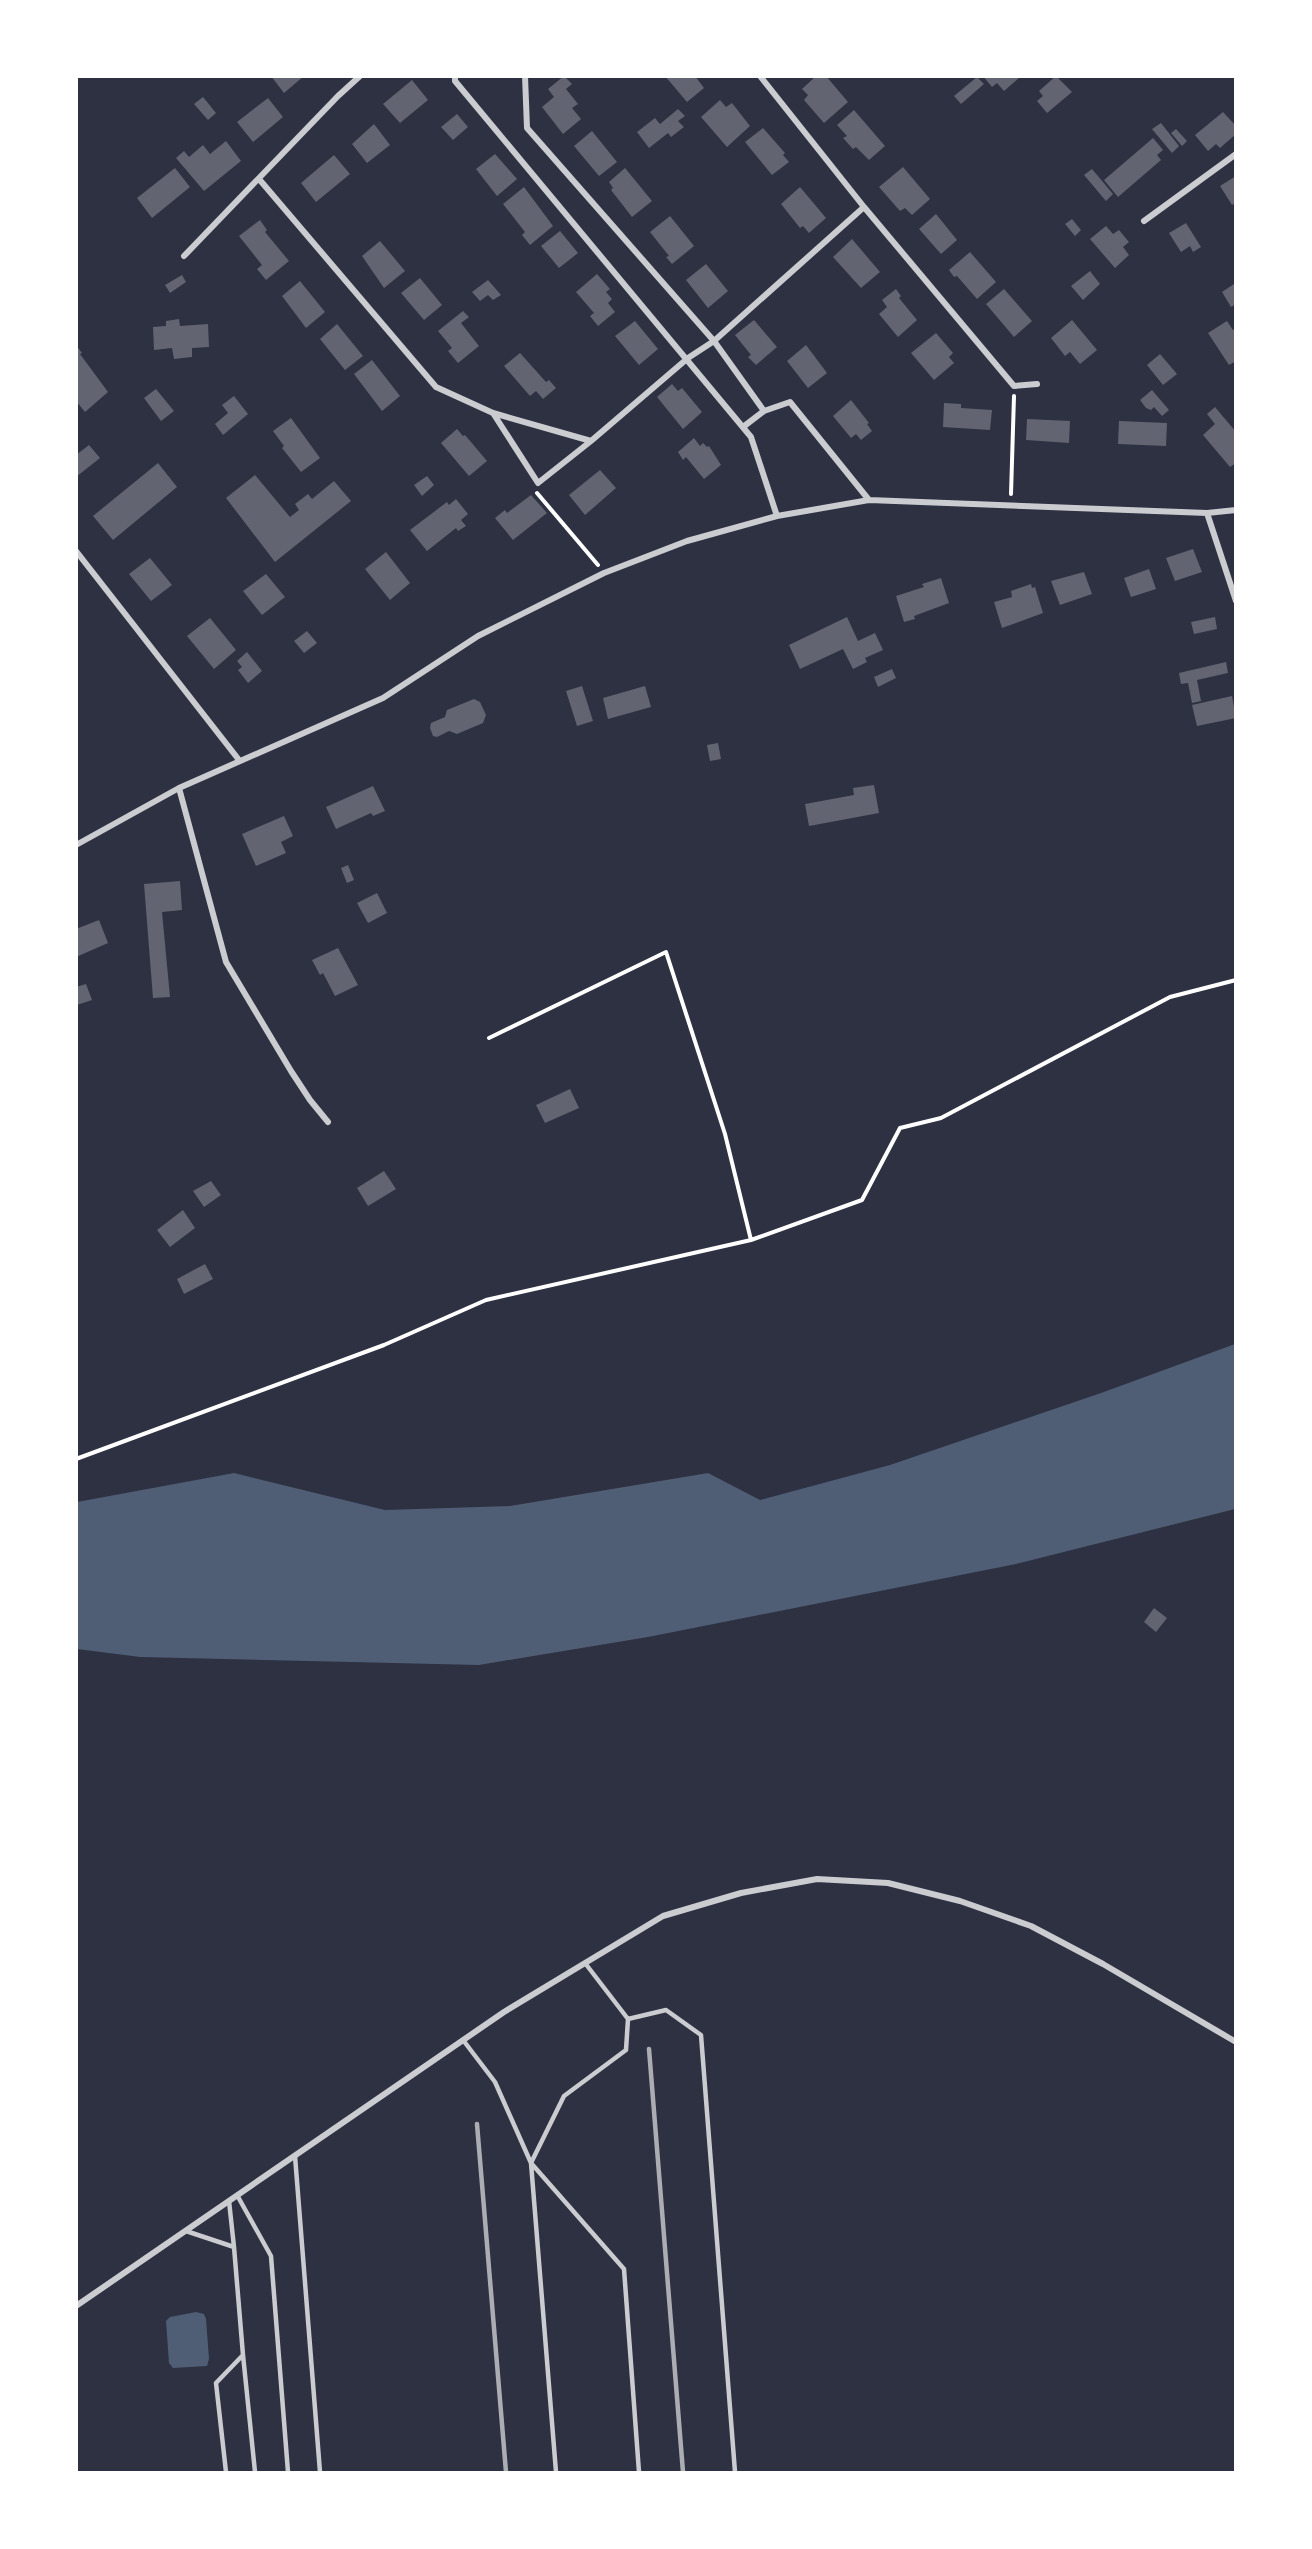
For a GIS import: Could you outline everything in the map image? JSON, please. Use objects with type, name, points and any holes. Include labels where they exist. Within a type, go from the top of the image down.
[{"type":"street","points":[[184,256],[360,76]]},
{"type":"street","points":[[455,76],[455,81],[751,437],[777,516]]},
{"type":"street","points":[[525,76],[527,128],[714,341],[764,411]]},
{"type":"street","points":[[760,76],[864,207],[1014,386],[1037,384]]},
{"type":"street","points":[[1144,221],[1236,154]]},
{"type":"street","points":[[260,179],[436,387],[493,413],[591,441]]},
{"type":"street","points":[[493,413],[538,483],[591,441],[687,358],[714,341],[864,207]]},
{"type":"street","points":[[743,427],[764,411],[790,402],[869,500]]},
{"type":"street","points":[[76,845],[179,788],[383,698],[478,636],[604,573],[687,541],[777,516],[869,500],[1207,513],[1236,510]]},
{"type":"street","points":[[1207,513],[1236,602]]},
{"type":"street","points":[[76,551],[239,760]]},
{"type":"street","points":[[179,788],[226,962],[291,1071],[328,1122]]},
{"type":"street","points":[[76,2306],[504,2012],[663,1916],[741,1893],[817,1879],[888,1883],[960,1901],[1031,1926],[1103,1964],[1236,2042]]},
{"type":"lane","points":[[556,2472],[531,2163],[564,2096],[626,2050],[628,2019],[585,1963]]},
{"type":"lane","points":[[628,2019],[666,2010],[701,2035],[735,2472]]},
{"type":"lane","points":[[463,2040],[495,2082],[531,2163],[624,2269],[639,2472]]},
{"type":"lane","points":[[295,2156],[320,2472]]},
{"type":"lane","points":[[237,2195],[271,2256],[288,2472]]},
{"type":"lane","points":[[229,2201],[255,2472]]},
{"type":"lane","points":[[186,2231],[234,2247]]},
{"type":"lane","points":[[226,2472],[216,2383],[243,2355]]},
{"type":"path","points":[[1011,505],[1014,386]]},
{"type":"path","points":[[538,483],[537,495],[604,573]]},
{"type":"path","points":[[489,1038],[666,952],[725,1134],[751,1240]]},
{"type":"path","points":[[76,1459],[384,1345],[486,1300],[751,1240],[862,1200],[900,1128],[941,1118],[1170,997],[1236,980]]},
{"type":"water","points":[[1235,1344],[1235,1509],[1016,1564],[648,1637],[479,1665],[140,1657],[77,1649],[77,1502],[234,1473],[385,1510],[510,1506],[708,1473],[760,1500],[890,1465],[1101,1393]]},
{"type":"water","points":[[196,2312],[204,2314],[206,2319],[209,2359],[207,2366],[173,2368],[169,2363],[166,2321],[170,2317]]},
{"type":"building","points":[[271,76],[304,76],[284,93]]},
{"type":"building","points":[[564,76],[572,84],[566,89],[578,104],[572,108],[581,119],[563,134],[542,107],[554,97],[548,89]]},
{"type":"building","points":[[665,76],[695,76],[704,88],[687,102]]},
{"type":"building","points":[[816,76],[826,76],[848,102],[824,123],[804,100],[808,95],[802,89]]},
{"type":"building","points":[[983,76],[1021,76],[1004,91],[997,83],[992,87]]},
{"type":"building","points":[[1056,76],[1072,92],[1047,113],[1037,101],[1043,96],[1039,91]]},
{"type":"building","points":[[977,77],[984,84],[961,104],[954,96]]},
{"type":"building","points":[[412,80],[428,100],[400,123],[383,104]]},
{"type":"building","points":[[203,97],[216,113],[208,120],[194,104]]},
{"type":"building","points":[[268,98],[283,117],[253,142],[237,122]]},
{"type":"building","points":[[720,100],[726,107],[732,103],[750,126],[727,147],[701,117]]},
{"type":"building","points":[[678,109],[685,116],[678,121],[684,127],[671,137],[668,133],[649,148],[637,132],[655,118],[660,124]]},
{"type":"building","points":[[854,110],[885,146],[869,160],[856,147],[853,149],[843,138],[847,136],[837,125]]},
{"type":"building","points":[[1223,112],[1236,126],[1236,134],[1220,148],[1216,144],[1208,151],[1195,135]]},
{"type":"building","points":[[457,114],[468,127],[453,140],[441,127]]},
{"type":"building","points":[[1161,123],[1179,146],[1172,153],[1152,129]]},
{"type":"building","points":[[374,124],[390,145],[367,163],[352,144]]},
{"type":"building","points":[[763,128],[785,153],[783,155],[789,162],[772,175],[745,142]]},
{"type":"building","points":[[1176,129],[1187,141],[1182,146],[1171,133]]},
{"type":"building","points":[[592,131],[617,162],[599,176],[574,146]]},
{"type":"building","points":[[1153,138],[1163,150],[1157,155],[1161,160],[1118,197],[1104,180]]},
{"type":"building","points":[[226,141],[241,161],[204,191],[176,158],[184,151],[189,157],[203,145],[210,154]]},
{"type":"building","points":[[495,154],[517,179],[497,196],[476,169]]},
{"type":"building","points":[[334,155],[350,174],[316,202],[301,183]]},
{"type":"building","points":[[903,167],[930,199],[912,215],[905,208],[900,211],[879,187]]},
{"type":"building","points":[[175,168],[190,187],[152,218],[137,198]]},
{"type":"building","points":[[625,168],[652,201],[632,217],[611,190],[613,188],[609,182]]},
{"type":"building","points":[[1092,169],[1113,194],[1106,201],[1084,175]]},
{"type":"building","points":[[1236,176],[1236,202],[1232,205],[1220,186]]},
{"type":"building","points":[[524,187],[553,226],[530,245],[522,235],[525,232],[503,204]]},
{"type":"building","points":[[800,187],[826,218],[809,233],[803,226],[800,228],[781,204]]},
{"type":"building","points":[[936,214],[957,240],[941,254],[919,229]]},
{"type":"building","points":[[670,216],[694,246],[672,264],[666,257],[669,256],[650,232]]},
{"type":"building","points":[[1072,219],[1081,230],[1075,236],[1065,224]]},
{"type":"building","points":[[260,220],[267,230],[265,232],[289,261],[266,280],[257,269],[262,265],[239,236]]},
{"type":"building","points":[[1186,223],[1201,247],[1193,252],[1190,246],[1181,252],[1169,233]]},
{"type":"building","points":[[1106,226],[1113,234],[1119,230],[1129,242],[1123,247],[1129,255],[1115,268],[1090,239]]},
{"type":"building","points":[[560,231],[578,253],[559,268],[541,246]]},
{"type":"building","points":[[852,239],[880,272],[861,288],[833,257]]},
{"type":"building","points":[[380,241],[405,271],[384,288],[362,256]]},
{"type":"building","points":[[970,252],[996,282],[977,299],[949,270]]},
{"type":"building","points":[[706,264],[728,291],[708,308],[686,280]]},
{"type":"building","points":[[1090,271],[1100,284],[1083,300],[1071,286]]},
{"type":"building","points":[[597,274],[610,289],[606,292],[612,299],[608,303],[615,312],[598,326],[590,316],[594,313],[576,292]]},
{"type":"building","points":[[182,275],[186,282],[170,293],[165,285]]},
{"type":"building","points":[[420,278],[442,305],[424,320],[401,293]]},
{"type":"building","points":[[488,280],[501,295],[493,300],[488,295],[480,301],[472,292]]},
{"type":"building","points":[[300,281],[325,312],[306,328],[282,296]]},
{"type":"building","points":[[1234,284],[1236,304],[1231,307],[1222,292]]},
{"type":"building","points":[[896,289],[901,296],[899,298],[917,320],[898,337],[879,314],[887,307],[882,300]]},
{"type":"building","points":[[1004,289],[1032,321],[1014,337],[986,304]]},
{"type":"building","points":[[463,311],[469,317],[461,323],[479,346],[458,363],[448,351],[452,348],[438,331]]},
{"type":"building","points":[[179,319],[180,326],[208,324],[209,347],[192,348],[192,357],[174,359],[172,348],[154,350],[153,327],[166,326],[166,321]]},
{"type":"building","points":[[754,320],[777,347],[756,365],[748,357],[751,355],[735,335]]},
{"type":"building","points":[[1072,320],[1097,350],[1080,364],[1070,352],[1065,356],[1051,338]]},
{"type":"building","points":[[635,321],[658,349],[639,365],[615,336]]},
{"type":"building","points":[[1227,321],[1233,330],[1236,328],[1236,361],[1229,365],[1208,333]]},
{"type":"building","points":[[337,324],[363,356],[345,370],[320,339]]},
{"type":"building","points":[[936,333],[953,353],[949,357],[954,363],[934,380],[911,353]]},
{"type":"building","points":[[76,345],[108,392],[85,412],[76,401]]},
{"type":"building","points":[[806,345],[827,373],[808,388],[787,361]]},
{"type":"building","points":[[520,353],[546,382],[549,380],[556,388],[543,399],[536,391],[530,396],[504,366]]},
{"type":"building","points":[[1160,354],[1177,374],[1163,385],[1147,365]]},
{"type":"building","points":[[372,360],[400,396],[382,411],[354,374]]},
{"type":"building","points":[[672,384],[678,391],[682,388],[702,412],[683,429],[657,397]]},
{"type":"building","points":[[156,389],[174,411],[161,421],[144,398]]},
{"type":"building","points":[[1152,390],[1169,410],[1162,416],[1154,407],[1151,410],[1146,408],[1140,400]]},
{"type":"building","points":[[234,396],[248,414],[223,435],[215,424],[228,413],[222,405]]},
{"type":"building","points":[[851,400],[869,423],[867,424],[872,431],[861,440],[856,434],[851,438],[833,416]]},
{"type":"building","points":[[944,403],[961,404],[961,408],[992,410],[990,430],[943,427]]},
{"type":"building","points":[[1215,407],[1236,432],[1236,463],[1230,467],[1203,435],[1215,424],[1207,414]]},
{"type":"building","points":[[291,418],[320,458],[301,472],[282,448],[284,446],[273,431]]},
{"type":"building","points":[[1027,419],[1070,421],[1069,443],[1026,440]]},
{"type":"building","points":[[1119,421],[1167,423],[1166,446],[1118,444]]},
{"type":"building","points":[[457,429],[487,461],[469,476],[441,443]]},
{"type":"building","points":[[694,438],[700,446],[703,443],[709,446],[721,465],[704,479],[686,457],[683,460],[678,452]]},
{"type":"building","points":[[89,445],[100,458],[76,477],[76,455]]},
{"type":"building","points":[[158,463],[177,487],[113,540],[93,516]]},
{"type":"building","points":[[600,470],[616,488],[585,515],[569,495]]},
{"type":"building","points":[[255,475],[290,517],[299,510],[295,504],[308,494],[312,499],[334,481],[351,501],[275,562],[226,498]]},
{"type":"building","points":[[427,476],[434,485],[422,496],[414,485]]},
{"type":"building","points":[[531,495],[547,513],[513,540],[495,518],[505,510],[507,513]]},
{"type":"building","points":[[456,499],[468,514],[461,520],[466,526],[458,531],[456,528],[427,551],[410,530],[447,502],[449,505]]},
{"type":"building","points":[[1193,549],[1202,572],[1175,581],[1166,558]]},
{"type":"building","points":[[386,552],[410,583],[390,600],[365,569]]},
{"type":"building","points":[[150,558],[172,585],[151,601],[129,574]]},
{"type":"building","points":[[1149,569],[1156,589],[1131,597],[1124,578]]},
{"type":"building","points":[[1084,572],[1092,594],[1060,605],[1051,581]]},
{"type":"building","points":[[266,574],[285,597],[262,615],[243,591]]},
{"type":"building","points":[[941,578],[949,603],[904,622],[896,596],[924,587],[922,584]]},
{"type":"building","points":[[1031,584],[1032,588],[1035,587],[1043,613],[1002,628],[994,602],[1012,597],[1011,591]]},
{"type":"building","points":[[847,617],[858,641],[875,633],[883,650],[865,658],[867,662],[853,669],[843,649],[800,669],[789,645]]},
{"type":"building","points":[[1215,617],[1217,629],[1194,634],[1191,622]]},
{"type":"building","points":[[210,618],[236,650],[214,669],[187,636]]},
{"type":"building","points":[[307,631],[317,643],[304,653],[294,641]]},
{"type":"building","points":[[247,652],[262,671],[248,683],[238,670],[242,667],[237,661]]},
{"type":"building","points":[[1226,662],[1228,673],[1197,680],[1201,701],[1192,703],[1188,683],[1181,684],[1179,673]]},
{"type":"building","points":[[892,669],[896,678],[878,687],[874,677]]},
{"type":"building","points":[[582,686],[593,721],[577,726],[566,691]]},
{"type":"building","points":[[645,686],[651,707],[608,719],[603,698]]},
{"type":"building","points":[[1232,696],[1236,718],[1197,726],[1192,705]]},
{"type":"building","points":[[474,699],[480,702],[486,715],[483,723],[457,734],[449,731],[437,737],[433,736],[431,723],[445,717],[447,710]]},
{"type":"building","points":[[718,743],[721,759],[710,761],[707,745]]},
{"type":"building","points":[[874,785],[879,813],[809,826],[805,804],[854,795],[853,788]]},
{"type":"building","points":[[373,786],[385,811],[373,816],[371,813],[336,829],[326,807]]},
{"type":"building","points":[[284,816],[293,836],[281,842],[286,853],[256,866],[242,834]]},
{"type":"building","points":[[348,865],[354,880],[347,883],[341,868]]},
{"type":"building","points":[[180,881],[182,910],[162,912],[170,997],[153,998],[144,884]]},
{"type":"building","points":[[377,893],[387,913],[368,923],[357,903]]},
{"type":"building","points":[[99,920],[108,943],[76,957],[76,929]]},
{"type":"building","points":[[338,948],[358,985],[335,996],[323,973],[320,975],[312,960]]},
{"type":"building","points":[[86,984],[92,1000],[77,1005],[76,987]]},
{"type":"building","points":[[570,1089],[579,1108],[545,1123],[536,1105]]},
{"type":"building","points":[[384,1171],[396,1189],[368,1206],[357,1188]]},
{"type":"building","points":[[211,1181],[221,1195],[204,1207],[193,1191]]},
{"type":"building","points":[[183,1210],[195,1228],[170,1247],[157,1230]]},
{"type":"building","points":[[205,1264],[213,1279],[184,1294],[177,1279]]},
{"type":"building","points":[[1154,1608],[1167,1618],[1156,1632],[1144,1622]]},
{"type":"railway","points":[[649,2049],[683,2472]]},
{"type":"railway","points":[[477,2124],[506,2472]]}]
